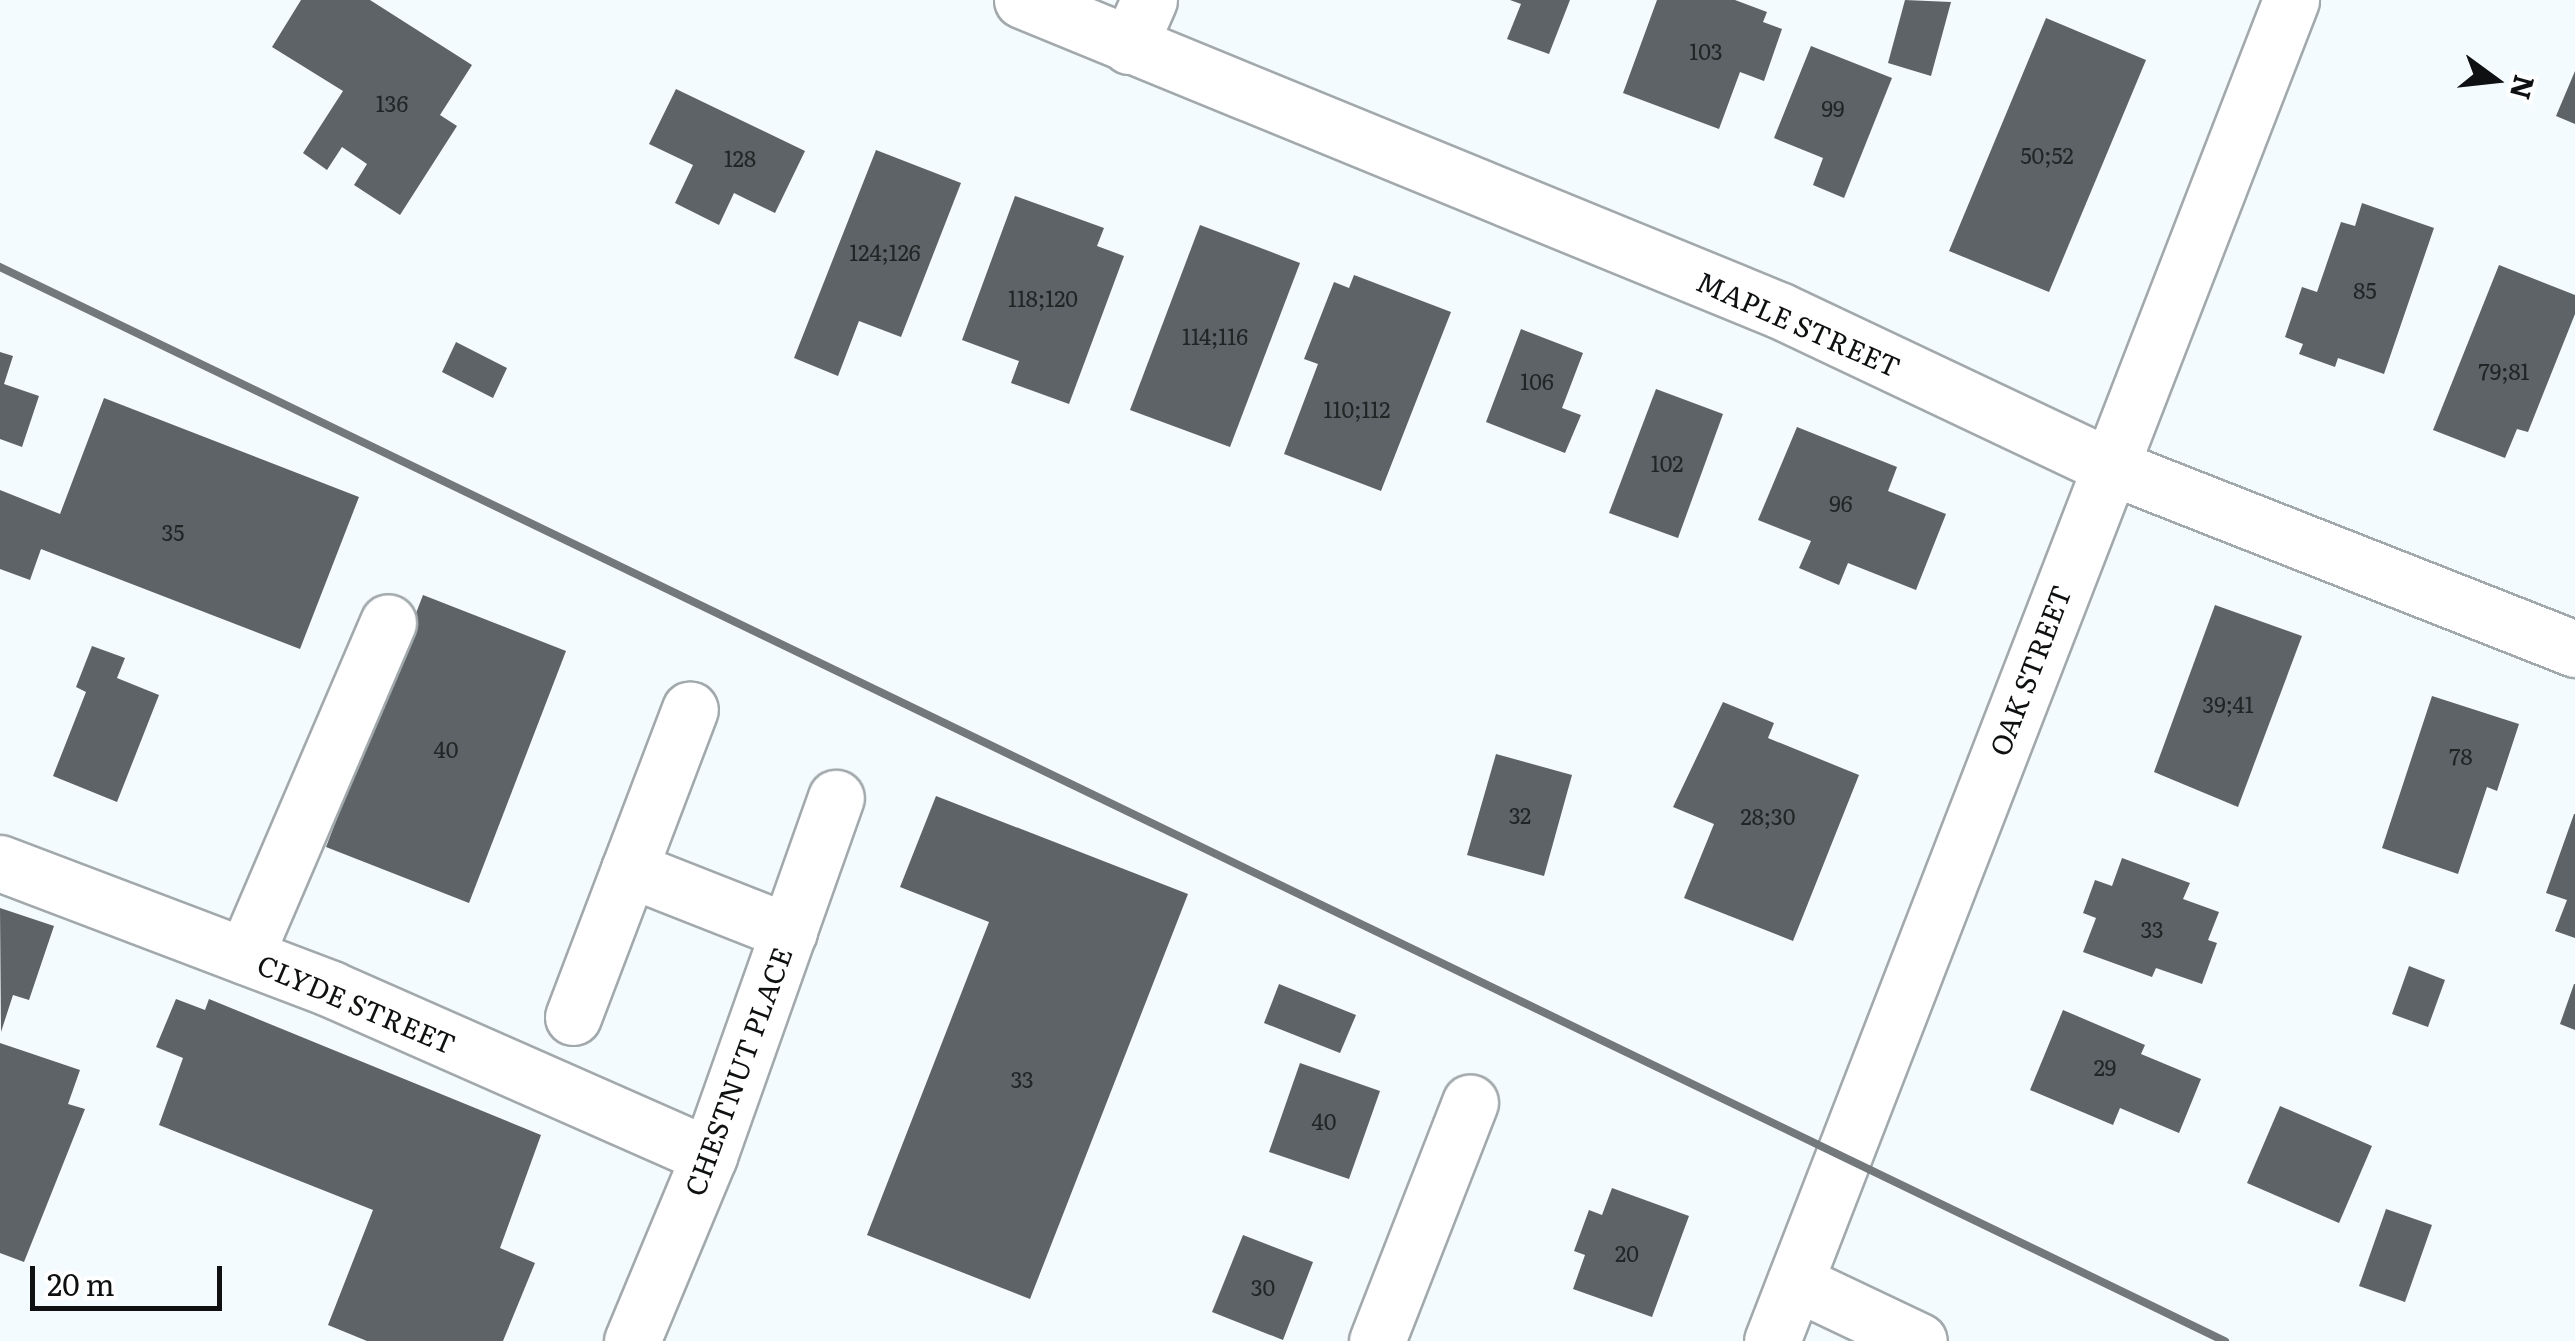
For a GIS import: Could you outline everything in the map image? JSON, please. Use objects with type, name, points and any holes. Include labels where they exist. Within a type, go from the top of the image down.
[{"type":"street","name":"MAPLE STREET","points":[[1022,0],[1139,23],[1781,312],[2107,465],[2575,649]]},
{"type":"street","name":"OAK STREET","points":[[1772,1341],[2107,465],[2290,0]]},
{"type":"street","points":[[245,956],[388,622]]},
{"type":"street","points":[[572,1017],[690,709]]},
{"type":"street","name":"CHESTNUT PLACE","points":[[643,1337],[836,798]]},
{"type":"street","name":"CLYDE STREET","points":[[0,863],[331,989],[709,1156]]},
{"type":"street","points":[[629,869],[789,932]]},
{"type":"street","points":[[1377,1341],[1470,1102]]},
{"type":"street","points":[[1795,1282],[1919,1341]]},
{"type":"building","points":[[301,0],[370,0],[472,65],[440,115],[457,126],[400,215],[354,185],[367,164],[342,147],[327,170],[303,153],[343,91],[272,47]]},
{"type":"building","points":[[1510,0],[1570,0],[1549,54],[1507,39],[1521,4]]},
{"type":"building","points":[[1657,0],[1735,0],[1767,12],[1763,22],[1782,29],[1764,81],[1740,72],[1719,129],[1623,93]]},
{"type":"building","points":[[1905,0],[1951,2],[1931,76],[1888,63]]},
{"type":"building","points":[[2046,18],[2146,60],[2049,292],[1949,251]]},
{"type":"building","points":[[1811,46],[1892,78],[1844,198],[1813,185],[1823,158],[1774,138]]},
{"type":"building","points":[[2575,71],[2575,124],[2556,116]]},
{"type":"building","points":[[676,89],[805,151],[775,213],[734,193],[719,225],[675,203],[693,165],[649,144]]},
{"type":"building","points":[[876,150],[961,183],[901,337],[859,321],[838,376],[794,358]]},
{"type":"building","points":[[1015,196],[1104,228],[1097,246],[1124,256],[1069,404],[1011,383],[1019,361],[962,340]]},
{"type":"building","points":[[2362,203],[2434,228],[2384,374],[2338,358],[2335,367],[2299,354],[2303,344],[2285,337],[2302,287],[2317,292],[2341,222],[2355,226]]},
{"type":"building","points":[[1200,225],[1300,263],[1230,447],[1130,410]]},
{"type":"building","points":[[2499,265],[2575,295],[2575,314],[2528,432],[2517,429],[2505,458],[2433,430]]},
{"type":"building","points":[[1354,275],[1451,312],[1381,491],[1284,454],[1318,364],[1304,359],[1334,282],[1349,288]]},
{"type":"building","points":[[1521,329],[1583,353],[1562,408],[1581,415],[1565,453],[1486,422]]},
{"type":"building","points":[[456,342],[507,368],[493,398],[442,372]]},
{"type":"building","points":[[0,352],[13,356],[4,384],[39,396],[22,447],[0,439]]},
{"type":"building","points":[[1656,389],[1723,414],[1678,538],[1609,513]]},
{"type":"building","points":[[104,398],[359,497],[300,649],[41,549],[30,580],[0,569],[0,490],[60,514]]},
{"type":"building","points":[[1797,427],[1897,467],[1888,491],[1946,514],[1916,590],[1848,563],[1839,585],[1799,568],[1811,541],[1758,520]]},
{"type":"building","points":[[423,595],[566,651],[469,903],[326,847]]},
{"type":"building","points":[[2215,605],[2302,636],[2238,807],[2154,772]]},
{"type":"building","points":[[92,646],[125,658],[117,678],[159,695],[117,802],[53,776],[86,692],[76,687]]},
{"type":"building","points":[[2432,696],[2519,724],[2497,791],[2487,787],[2458,874],[2382,848]]},
{"type":"building","points":[[1723,702],[1774,723],[1768,738],[1859,775],[1793,941],[1684,898],[1714,824],[1673,807]]},
{"type":"building","points":[[1496,754],[1572,775],[1544,876],[1467,855]]},
{"type":"building","points":[[936,796],[1188,894],[1030,1299],[867,1235],[989,922],[900,887]]},
{"type":"building","points":[[2574,814],[2575,938],[2555,931],[2567,900],[2546,893]]},
{"type":"building","points":[[2122,858],[2190,883],[2183,899],[2219,912],[2208,940],[2217,943],[2202,984],[2156,968],[2152,977],[2083,952],[2096,918],[2083,913],[2095,880],[2112,886]]},
{"type":"building","points":[[0,908],[54,926],[29,1000],[13,995],[1,1032]]},
{"type":"building","points":[[2409,966],[2445,980],[2428,1027],[2392,1014]]},
{"type":"building","points":[[1279,984],[1356,1015],[1340,1053],[1264,1023]]},
{"type":"building","points":[[2575,984],[2575,1030],[2560,1024]]},
{"type":"building","points":[[176,999],[205,1010],[209,999],[541,1135],[500,1248],[535,1263],[503,1341],[367,1341],[328,1325],[373,1210],[159,1125],[183,1058],[156,1047]]},
{"type":"building","points":[[2063,1010],[2145,1045],[2141,1054],[2201,1079],[2179,1133],[2120,1108],[2113,1125],[2030,1090]]},
{"type":"building","points":[[0,1043],[80,1070],[68,1104],[85,1109],[24,1262],[0,1253]]},
{"type":"building","points":[[1300,1063],[1380,1091],[1349,1179],[1269,1152]]},
{"type":"building","points":[[2280,1106],[2372,1146],[2339,1223],[2247,1183]]},
{"type":"building","points":[[1612,1188],[1689,1216],[1652,1317],[1573,1289],[1585,1255],[1574,1251],[1589,1210],[1602,1215]]},
{"type":"building","points":[[2386,1209],[2432,1225],[2405,1302],[2359,1286]]},
{"type":"building","points":[[1243,1235],[1313,1262],[1283,1340],[1212,1312]]},
{"type":"railway","points":[[0,267],[2225,1341]]}]
